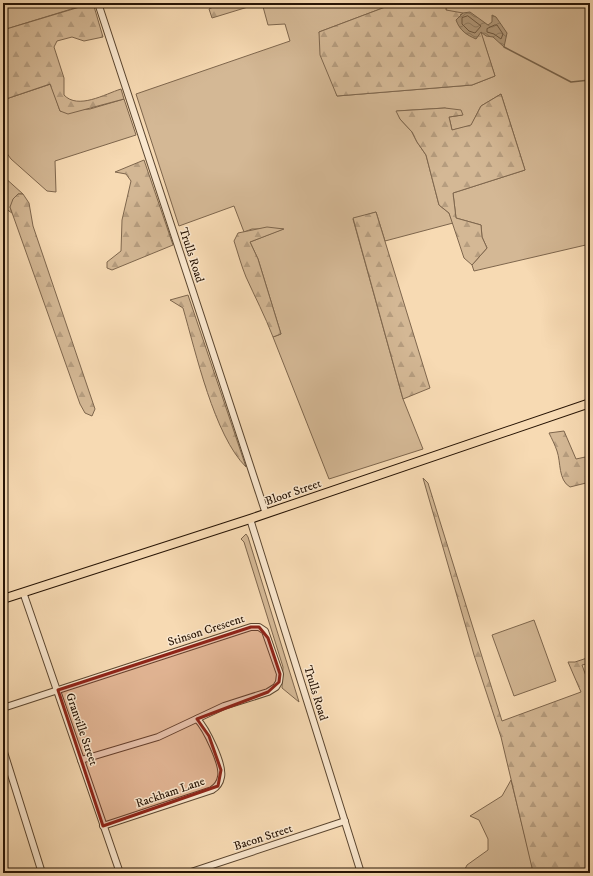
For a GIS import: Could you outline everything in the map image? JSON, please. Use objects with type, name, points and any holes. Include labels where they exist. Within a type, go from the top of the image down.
[{"type":"main road","name":"Bloor Street","points":[[3,599],[266,514],[590,403]]},
{"type":"street","name":"Trulls Road","points":[[98,3],[266,514]]},
{"type":"street","name":"Trulls Road","points":[[250,519],[361,873]]},
{"type":"street","name":"Granville Street","points":[[24,592],[120,873]]},
{"type":"street","name":"Stinson Crescent","points":[[58,690],[251,627],[259,628],[265,631],[280,674],[279,682],[276,687],[268,692],[224,706],[158,736],[81,760]]},
{"type":"street","points":[[3,708],[58,690]]},
{"type":"street","name":"Rackham Lane","points":[[103,826],[212,790],[218,786],[222,777],[221,770],[209,736],[197,718]]},
{"type":"street","points":[[3,749],[42,873]]},
{"type":"street","name":"Bacon Street","points":[[188,873],[345,821]]},
{"type":"highlighted area","points":[[251,627],[259,627],[268,638],[280,674],[279,682],[268,692],[197,719],[209,736],[221,770],[218,786],[103,826],[58,690]]},
{"type":"green space","points":[[3,3],[91,3],[3,30]]},
{"type":"green space","points":[[93,3],[103,37],[84,41],[72,37],[57,41],[54,47],[64,78],[64,95],[70,99],[84,101],[92,100],[121,89],[124,99],[68,114],[60,111],[50,84],[3,100],[3,30]]},
{"type":"green space","points":[[221,3],[261,3],[212,18],[209,9]]},
{"type":"green space","points":[[262,3],[396,3],[319,32],[337,96],[472,85],[495,76],[476,18],[446,10],[446,3],[590,3],[590,244],[474,271],[472,265],[487,248],[482,237],[481,225],[456,218],[453,193],[525,170],[501,94],[481,106],[471,126],[452,130],[449,117],[462,115],[445,108],[397,111],[400,119],[412,132],[426,155],[439,205],[449,213],[453,223],[385,241],[376,212],[353,219],[403,399],[423,449],[329,479],[273,337],[281,334],[258,259],[250,242],[283,229],[252,229],[244,232],[234,206],[179,226],[136,94],[290,41],[285,24],[268,25]]},
{"type":"green space","points":[[396,3],[446,3],[446,10],[463,13],[460,15],[481,32],[495,76],[472,85],[337,96],[320,55],[319,32]]},
{"type":"green space","points":[[51,84],[60,111],[90,109],[124,99],[136,135],[55,161],[56,192],[47,191],[11,159],[3,148],[3,100]]},
{"type":"green space","points":[[501,94],[525,170],[453,193],[456,218],[481,225],[482,237],[487,248],[472,265],[464,258],[449,213],[439,205],[426,155],[412,132],[400,119],[396,111],[445,108],[461,110],[463,115],[449,117],[452,130],[471,125],[481,106]]},
{"type":"green space","points":[[144,160],[173,245],[112,270],[107,268],[107,262],[121,251],[122,220],[131,181],[126,174],[115,172]]},
{"type":"green space","points":[[3,176],[23,194],[18,194],[10,207],[12,213],[3,207]]},
{"type":"green space","points":[[18,194],[23,194],[29,203],[33,226],[95,409],[92,416],[85,413],[80,404],[10,207],[13,199]]},
{"type":"green space","points":[[376,212],[430,388],[403,399],[353,218]]},
{"type":"green space","points":[[267,227],[284,229],[250,242],[258,259],[281,334],[273,337],[246,277],[234,241],[238,233]]},
{"type":"green space","points":[[188,295],[246,467],[224,435],[215,414],[200,370],[183,308],[170,300]]},
{"type":"green space","points":[[564,431],[576,459],[590,456],[590,482],[570,487],[563,480],[557,451],[549,433]]},
{"type":"green space","points":[[423,478],[428,483],[502,721],[581,692],[568,662],[575,662],[590,657],[590,663],[582,665],[590,687],[590,873],[533,872],[501,737],[474,655]]},
{"type":"green space","points":[[246,534],[299,702],[282,688],[283,667],[244,542],[241,539]]},
{"type":"green space","points":[[534,620],[556,681],[514,696],[492,635]]},
{"type":"green space","points":[[511,780],[534,873],[463,873],[467,865],[488,850],[488,839],[479,820],[470,816],[502,796]]},
{"type":"water","points":[[470,12],[488,25],[492,22],[492,15],[496,17],[507,33],[504,47],[493,37],[486,36],[481,32],[476,39],[462,30],[456,20],[463,13]]},
{"type":"waterway","points":[[504,47],[571,82],[590,80]]}]
